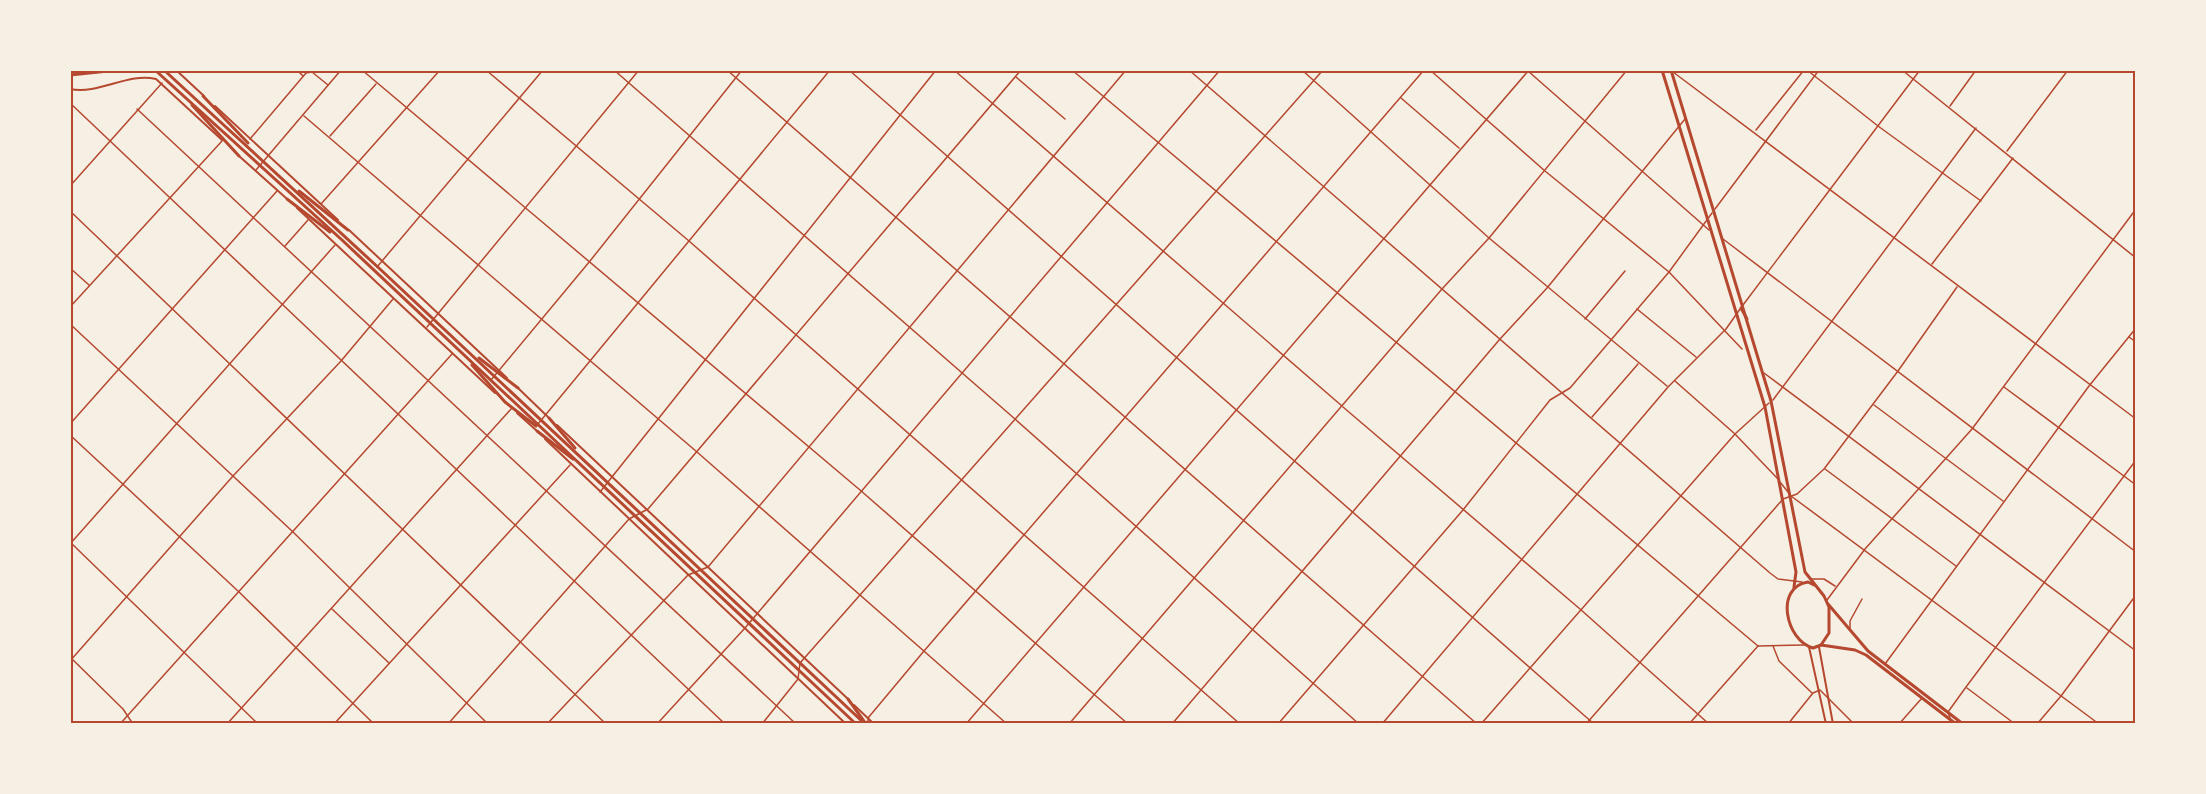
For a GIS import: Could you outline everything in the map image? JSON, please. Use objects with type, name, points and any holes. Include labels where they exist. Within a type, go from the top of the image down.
[{"type":"main road","points":[[70,75],[118,70]]},
{"type":"main road","points":[[155,70],[455,346],[505,402],[587,470]]},
{"type":"main road","points":[[164,70],[459,342],[518,388],[591,465]]},
{"type":"main road","points":[[1662,70],[1765,407],[1796,581],[1788,604],[1789,620],[1794,634],[1807,646],[1820,690],[1826,723]]},
{"type":"main road","points":[[177,71],[439,314],[542,420],[866,723]]},
{"type":"main road","points":[[1671,71],[1771,401],[1805,572],[1852,634],[1885,664],[1963,723]]},
{"type":"main road","points":[[70,89],[86,89],[147,78],[162,83],[277,191],[342,240]]},
{"type":"main road","points":[[185,96],[239,156]]},
{"type":"main road","points":[[203,96],[262,159]]},
{"type":"main road","points":[[288,183],[348,230]]},
{"type":"main road","points":[[287,199],[452,353],[488,382],[600,492],[846,723]]},
{"type":"main road","points":[[505,402],[605,486],[856,723]]},
{"type":"main road","points":[[547,417],[648,509],[874,723]]},
{"type":"main road","points":[[1792,591],[1803,583],[1814,585]]},
{"type":"main road","points":[[1827,601],[1830,627],[1820,646],[1833,723]]},
{"type":"main road","points":[[1807,646],[1860,652],[1956,723]]},
{"type":"main road","points":[[848,699],[866,723]]},
{"type":"street","points":[[297,70],[304,76]]},
{"type":"street","points":[[256,171],[262,159],[269,156],[340,70]]},
{"type":"street","points":[[362,70],[860,490],[1128,723]]},
{"type":"street","points":[[321,204],[409,109],[440,70]]},
{"type":"street","points":[[486,70],[910,432],[1240,723]]},
{"type":"street","points":[[369,276],[422,217],[543,70]]},
{"type":"street","points":[[614,70],[1077,473],[1359,723]]},
{"type":"street","points":[[426,328],[639,70]]},
{"type":"street","points":[[727,70],[1477,723]]},
{"type":"street","points":[[488,382],[542,320],[742,70]]},
{"type":"street","points":[[536,427],[547,417],[590,361],[830,70]]},
{"type":"street","points":[[849,70],[1594,723]]},
{"type":"street","points":[[600,492],[707,361],[936,70]]},
{"type":"street","points":[[954,70],[1580,609],[1709,723]]},
{"type":"street","points":[[448,723],[629,519],[648,509],[1021,70]]},
{"type":"street","points":[[1072,70],[1758,646],[1807,646]]},
{"type":"street","points":[[547,723],[688,575],[708,567],[1126,70]]},
{"type":"street","points":[[1189,70],[1778,579],[1803,583]]},
{"type":"street","points":[[657,723],[745,627],[1221,70]]},
{"type":"street","points":[[1302,70],[1489,238],[1668,387]]},
{"type":"street","points":[[762,723],[798,679],[797,669],[800,663],[1323,70]]},
{"type":"street","points":[[866,723],[924,651],[1424,70]]},
{"type":"street","points":[[1430,70],[1545,171],[1669,272],[1742,349]]},
{"type":"street","points":[[966,723],[1486,119],[1528,71],[1534,70]]},
{"type":"street","points":[[1069,723],[1343,407],[1442,289],[1489,238],[1628,70]]},
{"type":"street","points":[[1755,132],[1806,70],[1981,201]]},
{"type":"street","points":[[1278,723],[1463,510],[1550,400],[1570,388],[1669,272],[1819,70]]},
{"type":"street","points":[[1902,70],[2007,152],[2136,258]]},
{"type":"street","points":[[1382,723],[1668,387],[1725,329],[1920,70]]},
{"type":"street","points":[[1949,107],[1976,70]]},
{"type":"street","points":[[2007,152],[2068,70]]},
{"type":"street","points":[[1528,71],[1641,173],[1713,234],[1769,272],[2136,552]]},
{"type":"street","points":[[1671,71],[2136,419]]},
{"type":"street","points":[[250,139],[304,76],[312,72],[328,85]]},
{"type":"street","points":[[1016,77],[1065,119]]},
{"type":"street","points":[[70,186],[162,83]]},
{"type":"street","points":[[329,137],[377,83]]},
{"type":"street","points":[[1400,98],[1460,150]]},
{"type":"street","points":[[70,103],[456,471],[725,723]]},
{"type":"street","points":[[137,109],[796,723]]},
{"type":"street","points":[[304,116],[697,452],[1007,723]]},
{"type":"street","points":[[1172,723],[1455,391],[1547,288],[1685,119]]},
{"type":"street","points":[[1481,723],[1735,434],[1784,388],[1976,128]]},
{"type":"street","points":[[70,307],[223,140]]},
{"type":"street","points":[[1931,265],[2013,157]]},
{"type":"street","points":[[70,424],[277,191]]},
{"type":"street","points":[[1827,601],[1865,549],[1972,429],[2136,209]]},
{"type":"street","points":[[70,212],[574,696],[606,723]]},
{"type":"street","points":[[285,247],[309,219]]},
{"type":"street","points":[[258,723],[129,596],[71,543],[313,273],[335,245]]},
{"type":"street","points":[[70,268],[90,286]]},
{"type":"street","points":[[1585,320],[1625,272]]},
{"type":"street","points":[[1586,723],[1783,498],[1797,494],[1824,469],[1874,405],[1957,286]]},
{"type":"street","points":[[134,723],[71,659],[233,476],[341,361],[394,299]]},
{"type":"street","points":[[1637,309],[1697,358]]},
{"type":"street","points":[[70,324],[292,531],[488,723]]},
{"type":"street","points":[[1885,664],[2089,386],[2136,328]]},
{"type":"street","points":[[2128,336],[2136,342]]},
{"type":"street","points":[[120,723],[398,416],[452,353]]},
{"type":"street","points":[[1592,418],[1638,364]]},
{"type":"street","points":[[1763,372],[2136,651]]},
{"type":"street","points":[[1675,381],[1735,434],[1791,496],[2099,723]]},
{"type":"street","points":[[2004,387],[2136,485]]},
{"type":"street","points":[[1874,405],[2004,502]]},
{"type":"street","points":[[227,723],[512,408]]},
{"type":"street","points":[[70,435],[238,591],[374,723]]},
{"type":"street","points":[[1951,719],[1948,712],[2136,460]]},
{"type":"street","points":[[334,723],[571,464]]},
{"type":"street","points":[[1824,469],[1957,567]]},
{"type":"street","points":[[1809,579],[1824,579],[1836,586]]},
{"type":"street","points":[[2037,723],[2061,696],[2136,595]]},
{"type":"street","points":[[1852,634],[1850,621],[1862,599]]},
{"type":"street","points":[[332,609],[390,663]]},
{"type":"street","points":[[1689,723],[1758,646]]},
{"type":"street","points":[[1773,646],[1779,661],[1813,693]]},
{"type":"street","points":[[1966,687],[2014,723]]},
{"type":"street","points":[[1788,723],[1813,693],[1820,690],[1854,723]]},
{"type":"street","points":[[1899,723],[1922,698]]}]
